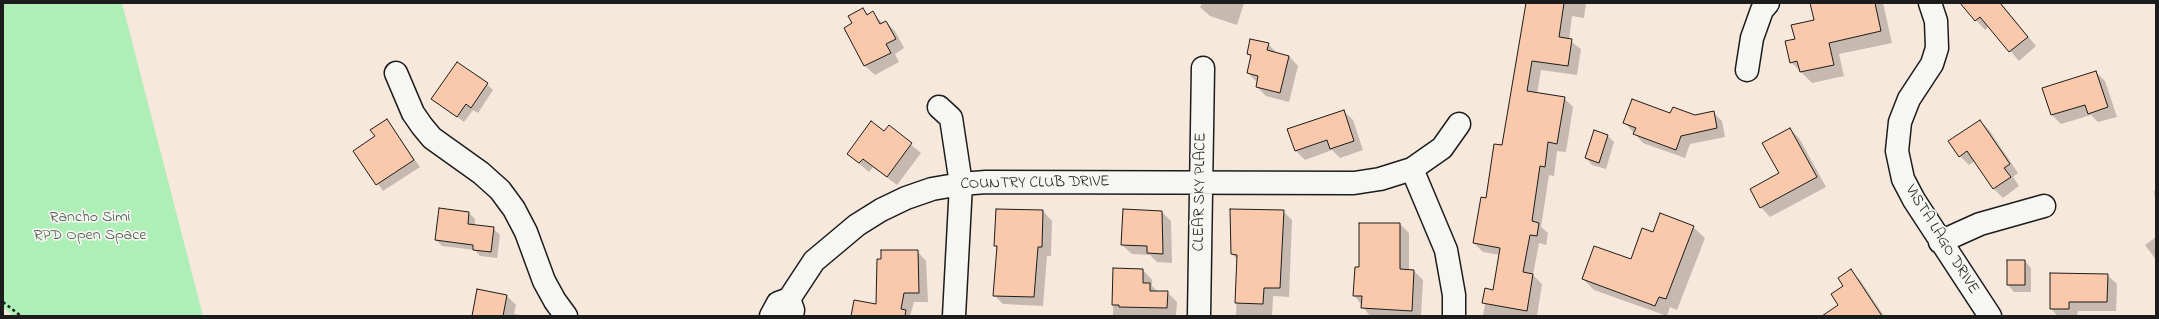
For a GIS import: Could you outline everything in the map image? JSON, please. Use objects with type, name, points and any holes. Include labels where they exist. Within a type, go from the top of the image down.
[{"type":"street","points":[[1747,70],[1752,38],[1762,10],[1768,3]]},
{"type":"street","name":"VISTA LAGO DRIVE","points":[[1930,3],[1936,21],[1937,48],[1932,64],[1906,105],[1900,122],[1897,151],[1903,179],[1940,242],[1990,316]]},
{"type":"street","name":"CLEAR SKY PLACE","points":[[1199,316],[1202,183],[1202,68]]},
{"type":"street","points":[[396,73],[413,113],[432,138],[481,172],[500,190],[514,209],[526,232],[544,280],[555,301],[566,316]]},
{"type":"street","points":[[939,107],[951,118],[961,184],[954,316]]},
{"type":"street","name":"COUNTRY CLUB DRIVE","points":[[771,316],[778,302],[790,307],[814,261],[857,225],[880,210],[906,198],[932,189],[961,184],[986,182],[1354,183],[1380,180],[1412,169],[1442,148],[1459,124]]},
{"type":"street","points":[[1412,169],[1446,250],[1454,295],[1454,316]]},
{"type":"street","points":[[1940,242],[1980,224],[2044,206]]},
{"type":"path","points":[[3,302],[21,316]]},
{"type":"green space","name":"Rancho Simi RPD Open Space","points":[[3,3],[122,3],[203,316],[13,316],[3,307]]},
{"type":"building","points":[[1526,3],[1564,3],[1559,37],[1572,39],[1568,66],[1532,61],[1527,91],[1565,97],[1557,144],[1548,142],[1545,167],[1540,166],[1532,221],[1539,223],[1537,236],[1530,235],[1523,272],[1533,274],[1527,311],[1482,303],[1485,288],[1493,290],[1500,248],[1473,243],[1481,197],[1486,198],[1494,144],[1502,145]]},
{"type":"building","points":[[1810,3],[1875,3],[1881,31],[1829,43],[1834,65],[1800,72],[1797,61],[1790,63],[1785,41],[1795,39],[1791,25],[1814,20]]},
{"type":"building","points":[[1960,3],[2000,3],[2028,37],[2009,52],[1980,17],[1975,21]]},
{"type":"building","points":[[863,8],[867,15],[873,11],[880,24],[886,21],[896,39],[886,44],[891,53],[864,66],[844,28],[852,23],[848,16]]},
{"type":"building","points":[[1250,39],[1269,43],[1267,50],[1289,56],[1280,93],[1256,87],[1258,76],[1247,73],[1251,55],[1247,54]]},
{"type":"building","points":[[457,62],[488,83],[471,108],[466,104],[457,117],[431,99]]},
{"type":"building","points":[[2096,71],[2108,107],[2088,114],[2085,105],[2051,115],[2042,88]]},
{"type":"building","points":[[1632,99],[1670,113],[1673,107],[1695,115],[1714,111],[1717,128],[1681,136],[1676,150],[1633,134],[1636,128],[1623,123]]},
{"type":"building","points":[[1344,110],[1354,141],[1330,149],[1327,140],[1295,151],[1287,129]]},
{"type":"building","points":[[387,119],[414,160],[376,185],[353,151],[375,136],[370,130]]},
{"type":"building","points":[[1980,120],[2010,164],[2004,168],[2011,177],[1993,189],[1967,151],[1959,157],[1948,141]]},
{"type":"building","points":[[871,121],[884,131],[889,125],[912,143],[887,177],[863,159],[859,163],[847,154]]},
{"type":"building","points":[[1790,128],[1817,177],[1760,208],[1750,189],[1779,173],[1762,143]]},
{"type":"building","points":[[1594,130],[1608,135],[1599,163],[1585,158]]},
{"type":"building","points":[[439,208],[469,212],[468,224],[494,227],[491,252],[473,250],[473,245],[435,240]]},
{"type":"building","points":[[996,209],[1043,210],[1042,247],[1038,247],[1034,297],[993,296],[997,246],[994,246]]},
{"type":"building","points":[[1123,209],[1162,211],[1163,254],[1147,253],[1147,246],[1121,245]]},
{"type":"building","points":[[1230,209],[1284,210],[1280,288],[1264,288],[1263,304],[1235,303],[1237,255],[1231,254]]},
{"type":"building","points":[[1660,213],[1694,226],[1666,299],[1659,297],[1655,306],[1582,279],[1594,246],[1631,259],[1642,228],[1653,232]]},
{"type":"building","points":[[1359,223],[1400,223],[1400,269],[1414,270],[1412,311],[1361,308],[1362,296],[1353,296],[1355,267],[1359,267]]},
{"type":"building","points":[[881,250],[918,250],[919,293],[904,293],[901,309],[906,310],[905,316],[851,316],[854,300],[876,304],[877,259],[881,259]]},
{"type":"building","points":[[2007,260],[2025,260],[2025,285],[2007,285]]},
{"type":"building","points":[[1113,268],[1143,269],[1143,283],[1150,283],[1150,291],[1168,291],[1167,308],[1119,307],[1119,305],[1112,305]]},
{"type":"building","points":[[1851,269],[1882,316],[1822,316],[1838,305],[1831,294],[1843,286],[1838,278]]},
{"type":"building","points":[[2050,273],[2108,274],[2107,302],[2069,302],[2069,309],[2050,309]]},
{"type":"building","points":[[477,289],[507,295],[503,316],[472,316]]}]
